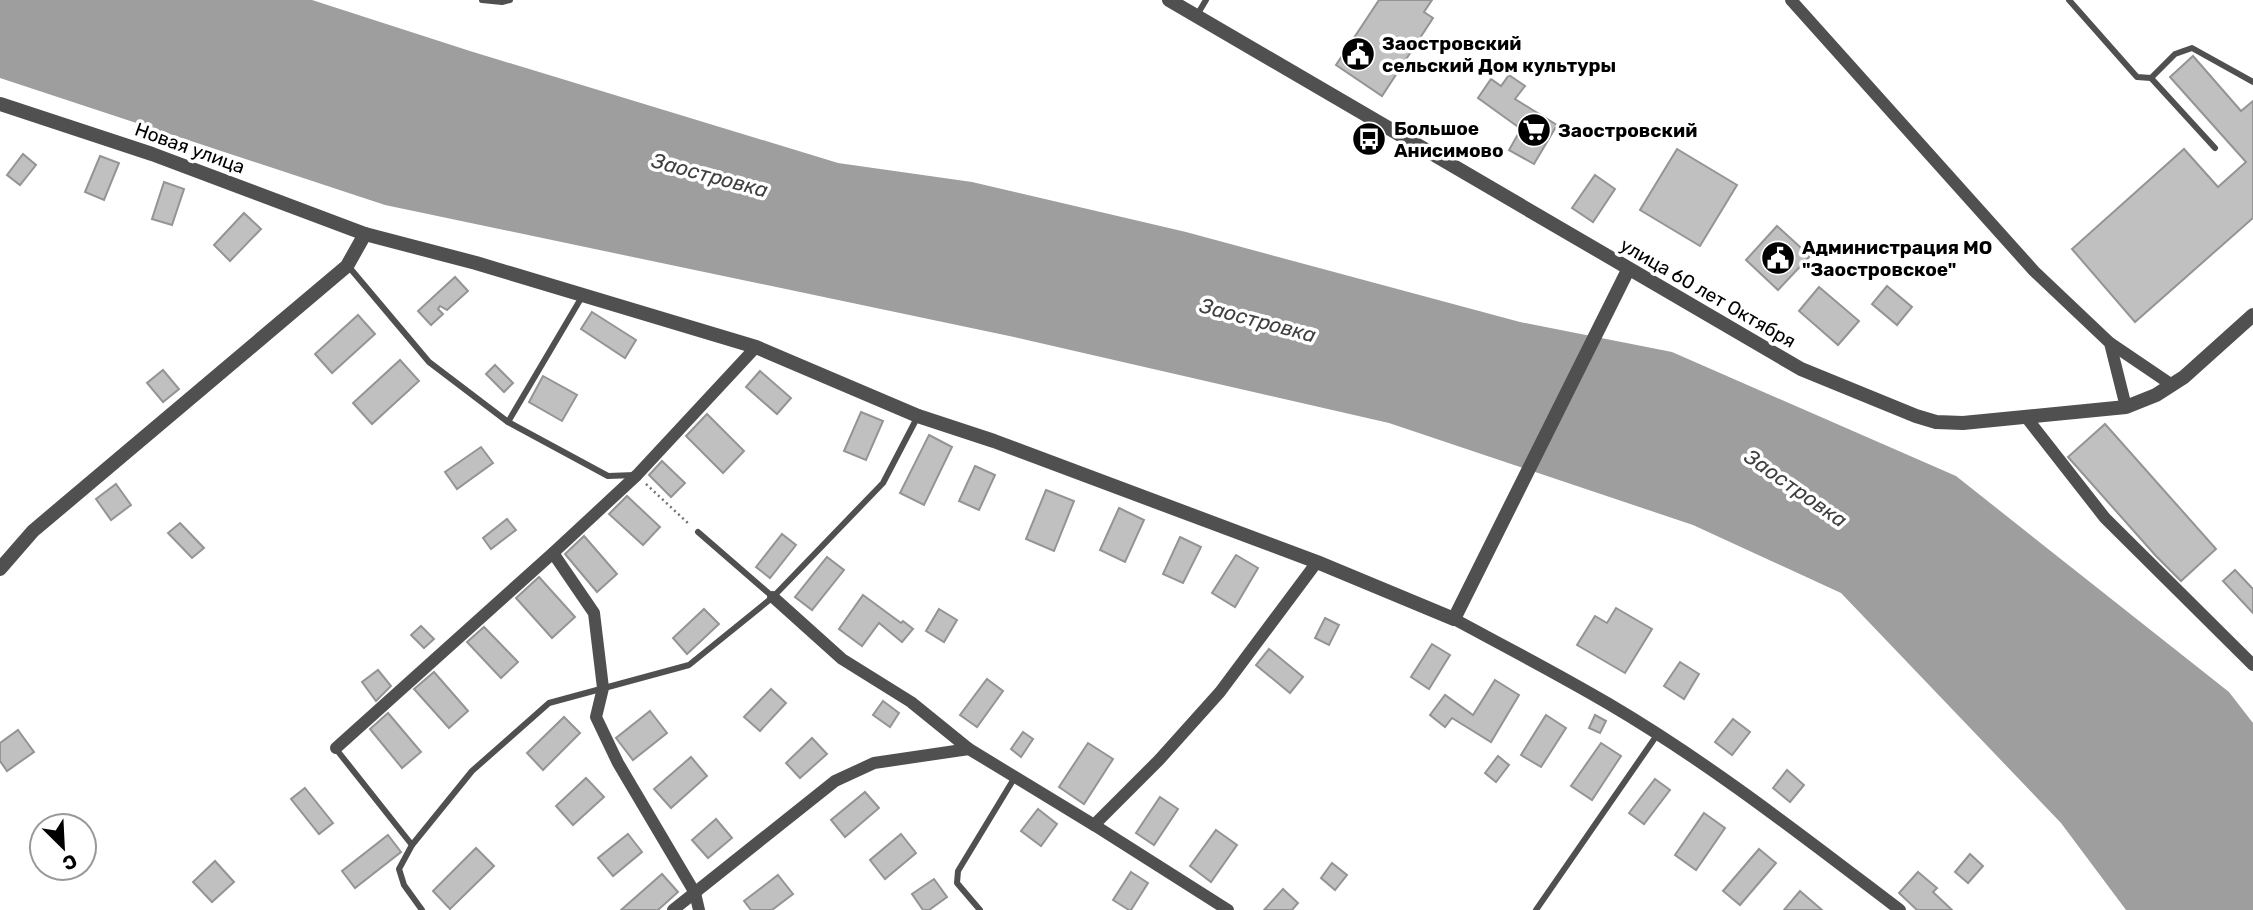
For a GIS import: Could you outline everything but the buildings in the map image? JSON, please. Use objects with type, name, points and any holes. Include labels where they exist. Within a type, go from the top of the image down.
[{"type":"street","name":"улица 60 лет Октября","points":[[1168,0],[1801,369],[1936,422],[1963,423],[2126,407],[2156,395],[2172,385],[2207,358],[2253,315]]},
{"type":"street","points":[[1791,0],[2034,271],[2110,343],[2172,385]]},
{"type":"street","name":"Новая улица","points":[[0,104],[152,153],[366,234],[476,263],[756,347],[918,416],[994,441],[1317,562],[1454,619]]},
{"type":"street","points":[[0,569],[33,531],[347,266],[366,234]]},
{"type":"street","points":[[1628,270],[1454,619],[1609,704],[1657,735],[1762,805],[1900,910]]},
{"type":"street","points":[[2110,343],[2126,407]]},
{"type":"street","points":[[336,748],[636,475],[756,347]]},
{"type":"street","points":[[2026,417],[2105,518],[2253,665]]},
{"type":"street","points":[[553,553],[594,613],[603,688],[596,717],[618,763],[695,893],[699,910]]},
{"type":"street","points":[[1094,825],[1159,760],[1220,692],[1317,562]]},
{"type":"street","points":[[773,597],[842,659],[911,702],[969,749],[1228,910]]},
{"type":"street","points":[[673,910],[835,781],[874,763],[969,749]]},
{"type":"lane","points":[[482,0],[510,0]]},
{"type":"lane","points":[[1196,17],[1206,0]]},
{"type":"lane","points":[[2069,0],[2137,77],[2151,78],[2216,148]]},
{"type":"lane","points":[[2151,78],[2175,54],[2192,48],[2253,82]]},
{"type":"lane","points":[[347,266],[429,362],[508,422],[608,476],[636,475]]},
{"type":"lane","points":[[508,422],[583,295]]},
{"type":"lane","points":[[422,910],[404,885],[399,869],[412,845],[471,771],[550,703],[690,664],[773,597],[883,483],[918,416]]},
{"type":"lane","points":[[698,532],[773,597]]},
{"type":"lane","points":[[1536,910],[1657,735]]},
{"type":"lane","points":[[336,748],[412,845]]},
{"type":"lane","points":[[979,910],[957,883],[958,871],[1015,777]]},
{"type":"path","points":[[636,475],[698,532]]},
{"type":"water","name":"Заостровка","points":[[0,0],[312,0],[838,163],[972,182],[1186,232],[1520,322],[1672,352],[1956,476],[2229,692],[2253,723],[2253,910],[2126,910],[2061,823],[1841,593],[1693,525],[1389,423],[1014,337],[385,205],[0,78]]},
{"type":"place","name":"Заостровский сельский Дом культуры","points":[[1358,54]]},
{"type":"place","name":"Заостровский","points":[[1534,130]]},
{"type":"place","name":"Большое Анисимово","points":[[1369,139]]},
{"type":"place","name":"Администрация МО \"Заостровское\"","points":[[1778,258]]}]
